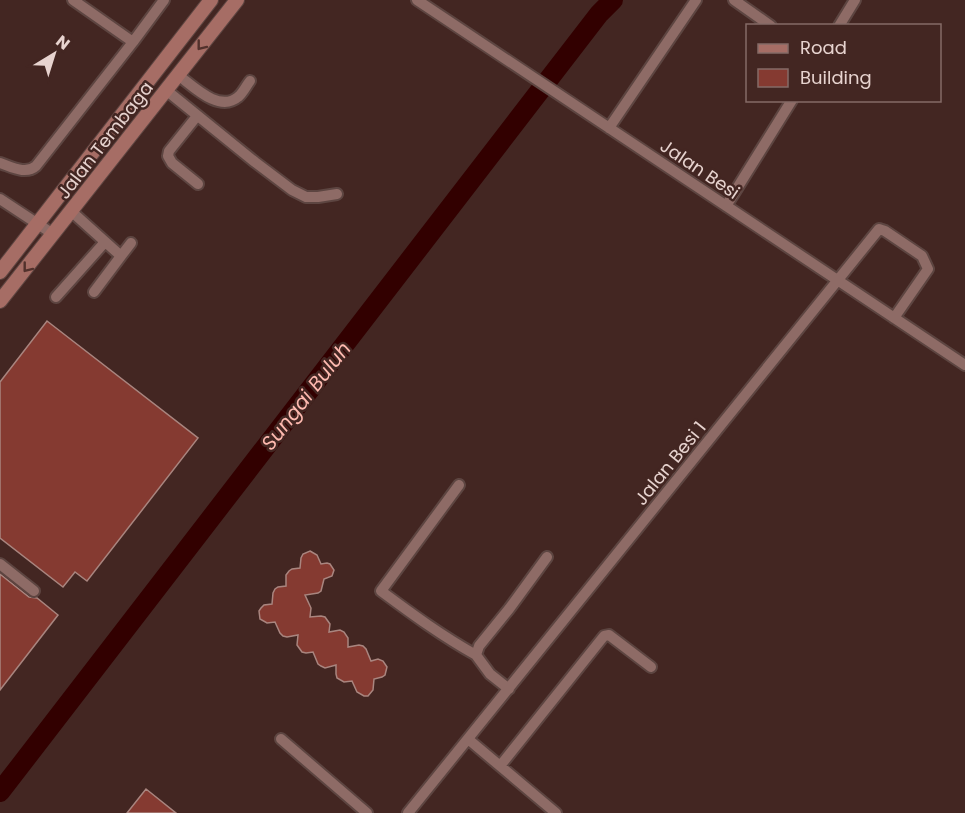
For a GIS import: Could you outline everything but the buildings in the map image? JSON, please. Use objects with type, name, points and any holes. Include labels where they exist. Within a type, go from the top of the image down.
[{"type":"main road","name":"Jalan Tembaga","points":[[0,273],[212,0]]},
{"type":"main road","name":"Jalan Tembaga","points":[[0,301],[237,0]]},
{"type":"street","points":[[73,0],[133,42]]},
{"type":"street","points":[[0,163],[27,171],[32,169],[164,0]]},
{"type":"street","name":"Jalan Besi","points":[[417,0],[965,365]]},
{"type":"street","points":[[609,128],[696,0]]},
{"type":"street","points":[[734,0],[768,24]]},
{"type":"street","points":[[840,24],[855,0]]},
{"type":"street","points":[[178,75],[213,99],[224,103],[240,96],[250,81]]},
{"type":"street","points":[[166,90],[292,190],[306,197],[337,194]]},
{"type":"street","points":[[726,206],[791,102]]},
{"type":"street","points":[[197,116],[168,156],[172,163],[198,184]]},
{"type":"street","points":[[0,199],[53,234]]},
{"type":"street","points":[[71,211],[121,256]]},
{"type":"street","name":"Jalan Besi 1","points":[[408,813],[879,229],[922,256],[928,268],[894,318]]},
{"type":"street","points":[[56,297],[105,242]]},
{"type":"street","points":[[94,292],[131,243]]},
{"type":"street","points":[[459,485],[381,591],[425,624],[476,655],[490,674],[509,689]]},
{"type":"street","points":[[476,655],[479,645],[547,557]]},
{"type":"street","points":[[0,564],[34,591]]},
{"type":"street","points":[[500,766],[604,636],[609,634],[651,667]]},
{"type":"street","points":[[281,739],[367,813]]},
{"type":"street","points":[[468,740],[555,813]]},
{"type":"waterway","name":"Sungai Buluh","points":[[0,792],[599,14],[613,0]]}]
